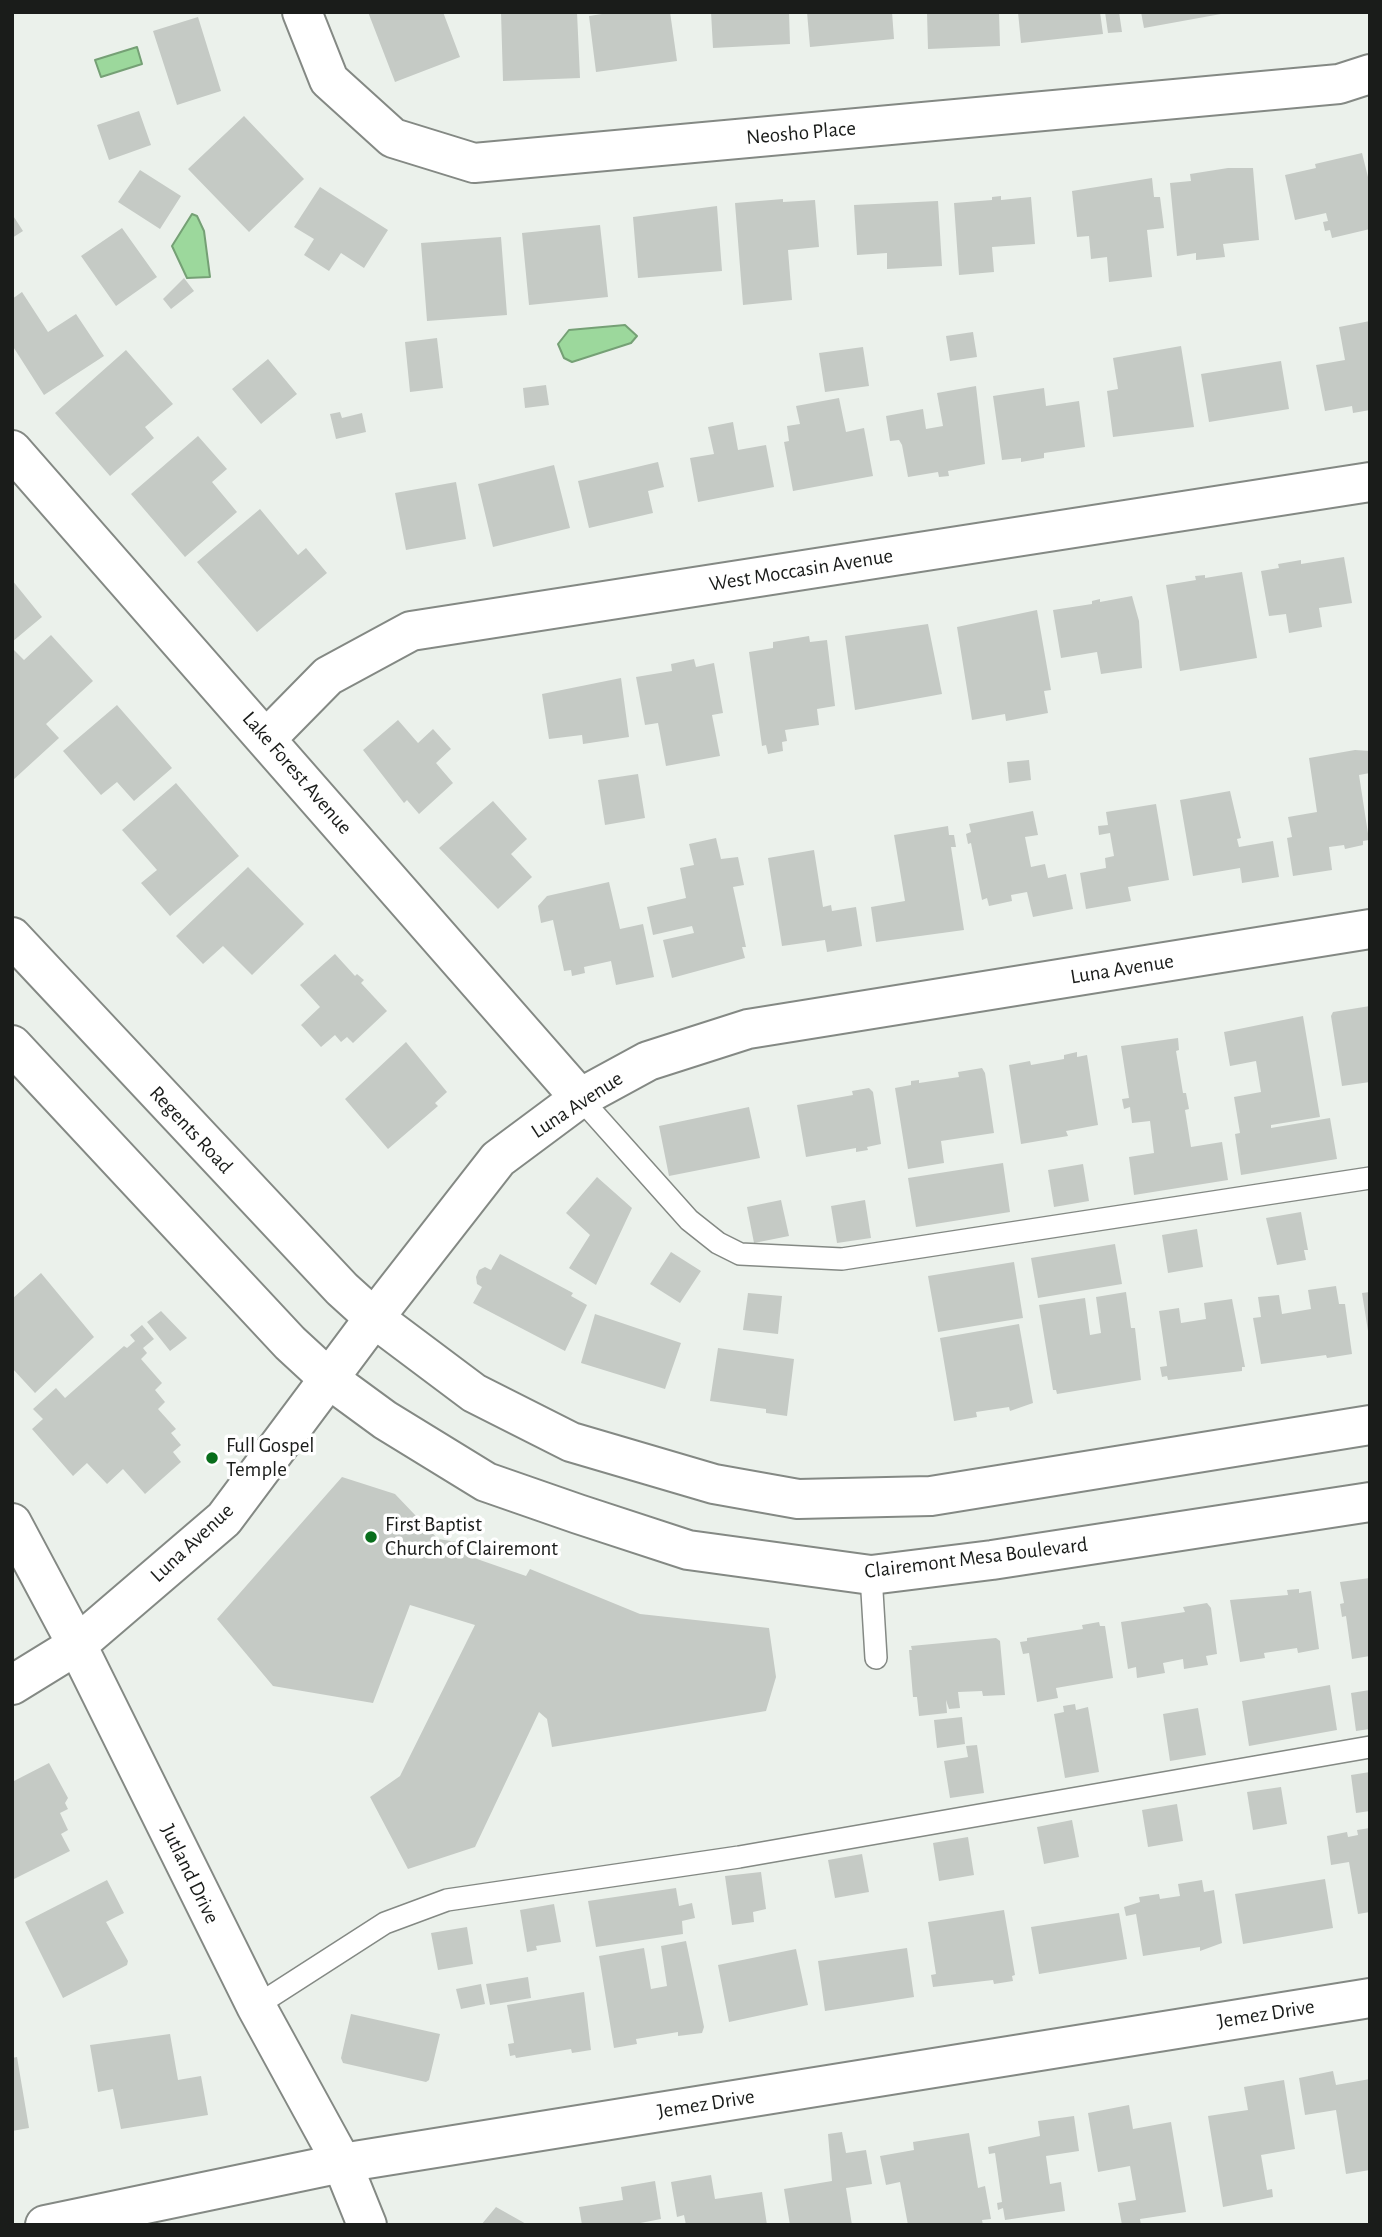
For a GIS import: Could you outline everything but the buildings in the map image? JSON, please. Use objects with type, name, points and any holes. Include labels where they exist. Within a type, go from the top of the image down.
[{"type":"street","name":"Neosho Place","points":[[302,12],[329,80],[393,138],[474,163],[1339,84],[1370,74]]},
{"type":"street","name":"Lake Forest Avenue","points":[[12,450],[580,1098]]},
{"type":"street","name":"West Moccasin Avenue","points":[[267,738],[328,677],[411,631],[1370,482]]},
{"type":"street","name":"Luna Avenue","points":[[12,1685],[77,1645],[224,1519],[374,1318],[498,1159],[580,1098],[648,1061],[748,1029],[1370,929]]},
{"type":"street","name":"Regents Road","points":[[12,937],[160,1098],[342,1289],[374,1318]]},
{"type":"street","points":[[12,1045],[290,1343],[328,1379]]},
{"type":"street","points":[[374,1318],[474,1393],[571,1442],[714,1484],[798,1499],[932,1496],[1370,1425]]},
{"type":"street","name":"Clairemont Mesa Boulevard","points":[[328,1379],[385,1420],[486,1482],[688,1550],[871,1575],[992,1560],[1370,1502]]},
{"type":"street","name":"Jutland Drive","points":[[12,1523],[77,1645],[256,2006],[342,2163],[367,2225]]},
{"type":"street","name":"Jemez Drive","points":[[45,2225],[342,2163],[1370,1998]]},
{"type":"lane","points":[[580,1098],[689,1220],[718,1243],[740,1254],[842,1259],[1370,1178]]},
{"type":"lane","points":[[871,1575],[876,1658]]},
{"type":"lane","points":[[256,2006],[385,1923],[447,1900],[739,1857],[1370,1747]]},
{"type":"shaded area","points":[[137,47],[142,64],[101,77],[95,60]]},
{"type":"shaded area","points":[[192,214],[197,216],[204,231],[210,277],[187,278],[172,246]]},
{"type":"shaded area","points":[[625,325],[637,336],[631,343],[572,362],[564,358],[558,344],[569,330]]},
{"type":"place","name":"Full Gospel Temple","points":[[212,1458]]},
{"type":"place","name":"First Baptist Church of Clairemont","points":[[371,1537]]}]
